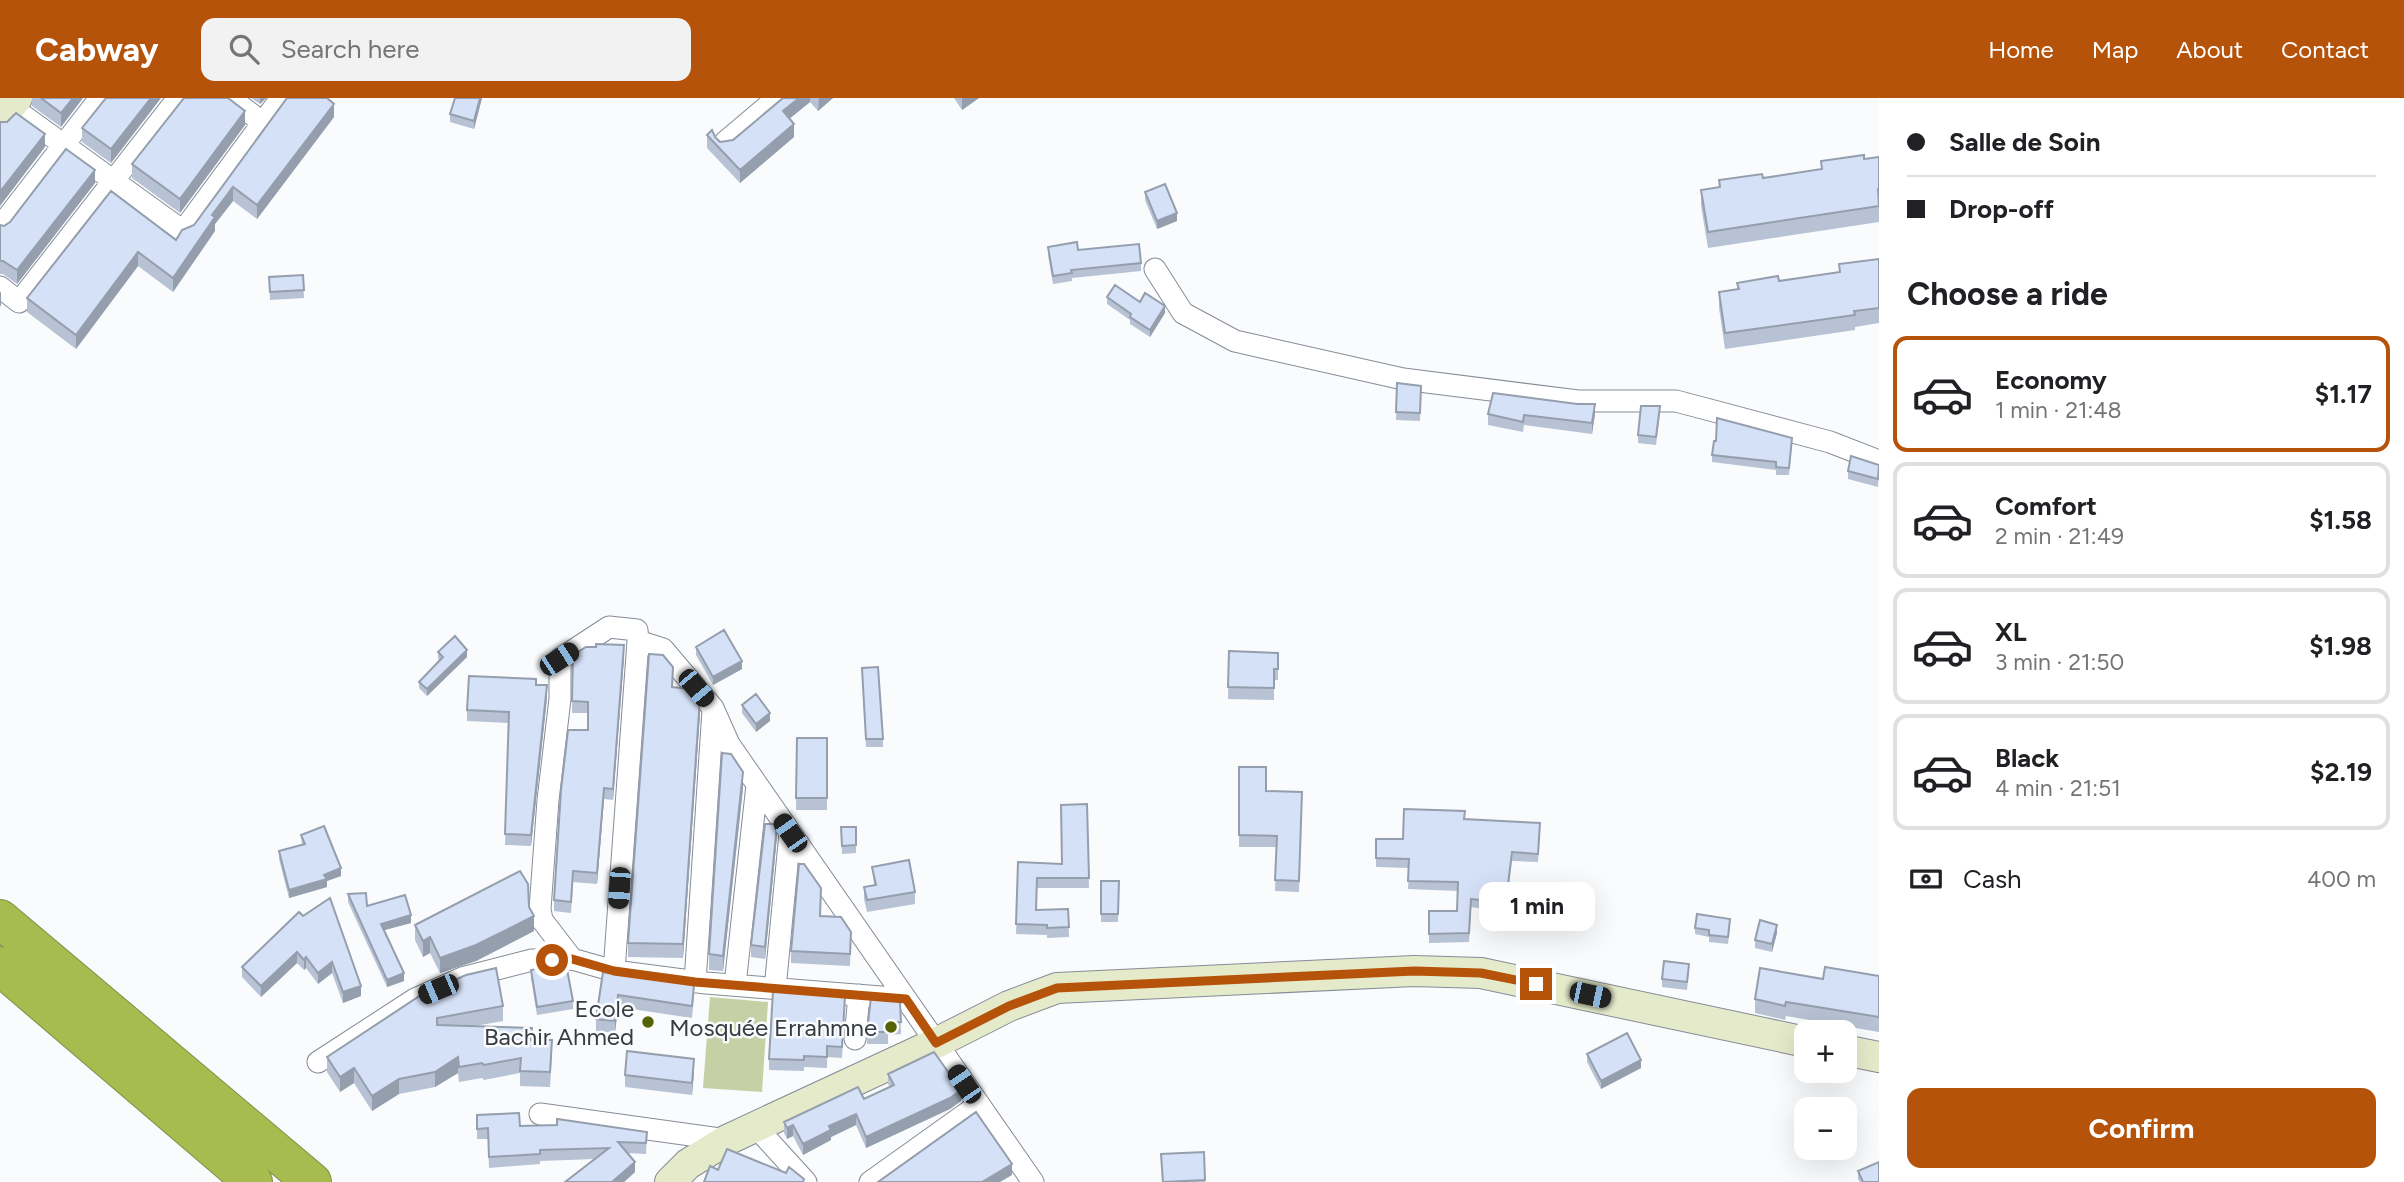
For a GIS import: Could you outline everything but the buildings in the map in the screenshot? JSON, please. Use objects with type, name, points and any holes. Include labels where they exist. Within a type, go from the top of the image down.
[{"type":"highway","points":[[0,919],[312,1182]]},
{"type":"highway","points":[[0,966],[253,1182]]},
{"type":"main road","points":[[670,1182],[688,1164],[727,1140],[1009,1006],[1057,988],[1414,971],[1481,973],[1794,1039]]},
{"type":"main road","points":[[1857,1053],[1879,1057]]},
{"type":"street","points":[[0,227],[100,98]]},
{"type":"street","points":[[0,287],[19,302],[178,98]]},
{"type":"street","points":[[230,98],[262,122]]},
{"type":"street","points":[[9,108],[183,231],[281,98]]},
{"type":"street","points":[[725,142],[777,98]]},
{"type":"street","points":[[1155,269],[1183,313],[1235,341],[1403,379],[1578,401],[1676,401],[1830,442],[1879,460]]},
{"type":"street","points":[[572,959],[542,920],[540,909],[559,699],[559,659],[609,627],[637,630],[614,971]]},
{"type":"street","points":[[638,641],[663,649],[713,708],[729,744],[1033,1182]]},
{"type":"street","points":[[695,982],[713,708]]},
{"type":"street","points":[[735,985],[757,785]]},
{"type":"street","points":[[775,989],[790,833]]},
{"type":"street","points":[[318,1062],[415,999],[462,978],[532,960],[572,959],[614,971],[695,982],[906,999]]},
{"type":"street","points":[[855,1039],[859,995]]},
{"type":"street","points":[[870,1182],[978,1105]]},
{"type":"street","points":[[540,1114],[727,1140]]},
{"type":"street","points":[[755,1127],[806,1182]]},
{"type":"green space","points":[[710,997],[768,1002],[762,1092],[703,1088]]},
{"type":"place","name":"Ecole Bachir Ahmed","points":[[648,1022]]},
{"type":"place","name":"Mosquée Errahmne","points":[[891,1027]]},
{"type":"route","points":[[552,960],[572,959],[614,971],[695,982],[906,999],[936,1043],[1009,1006],[1057,988],[1414,971],[1481,973],[1536,984]]}]
